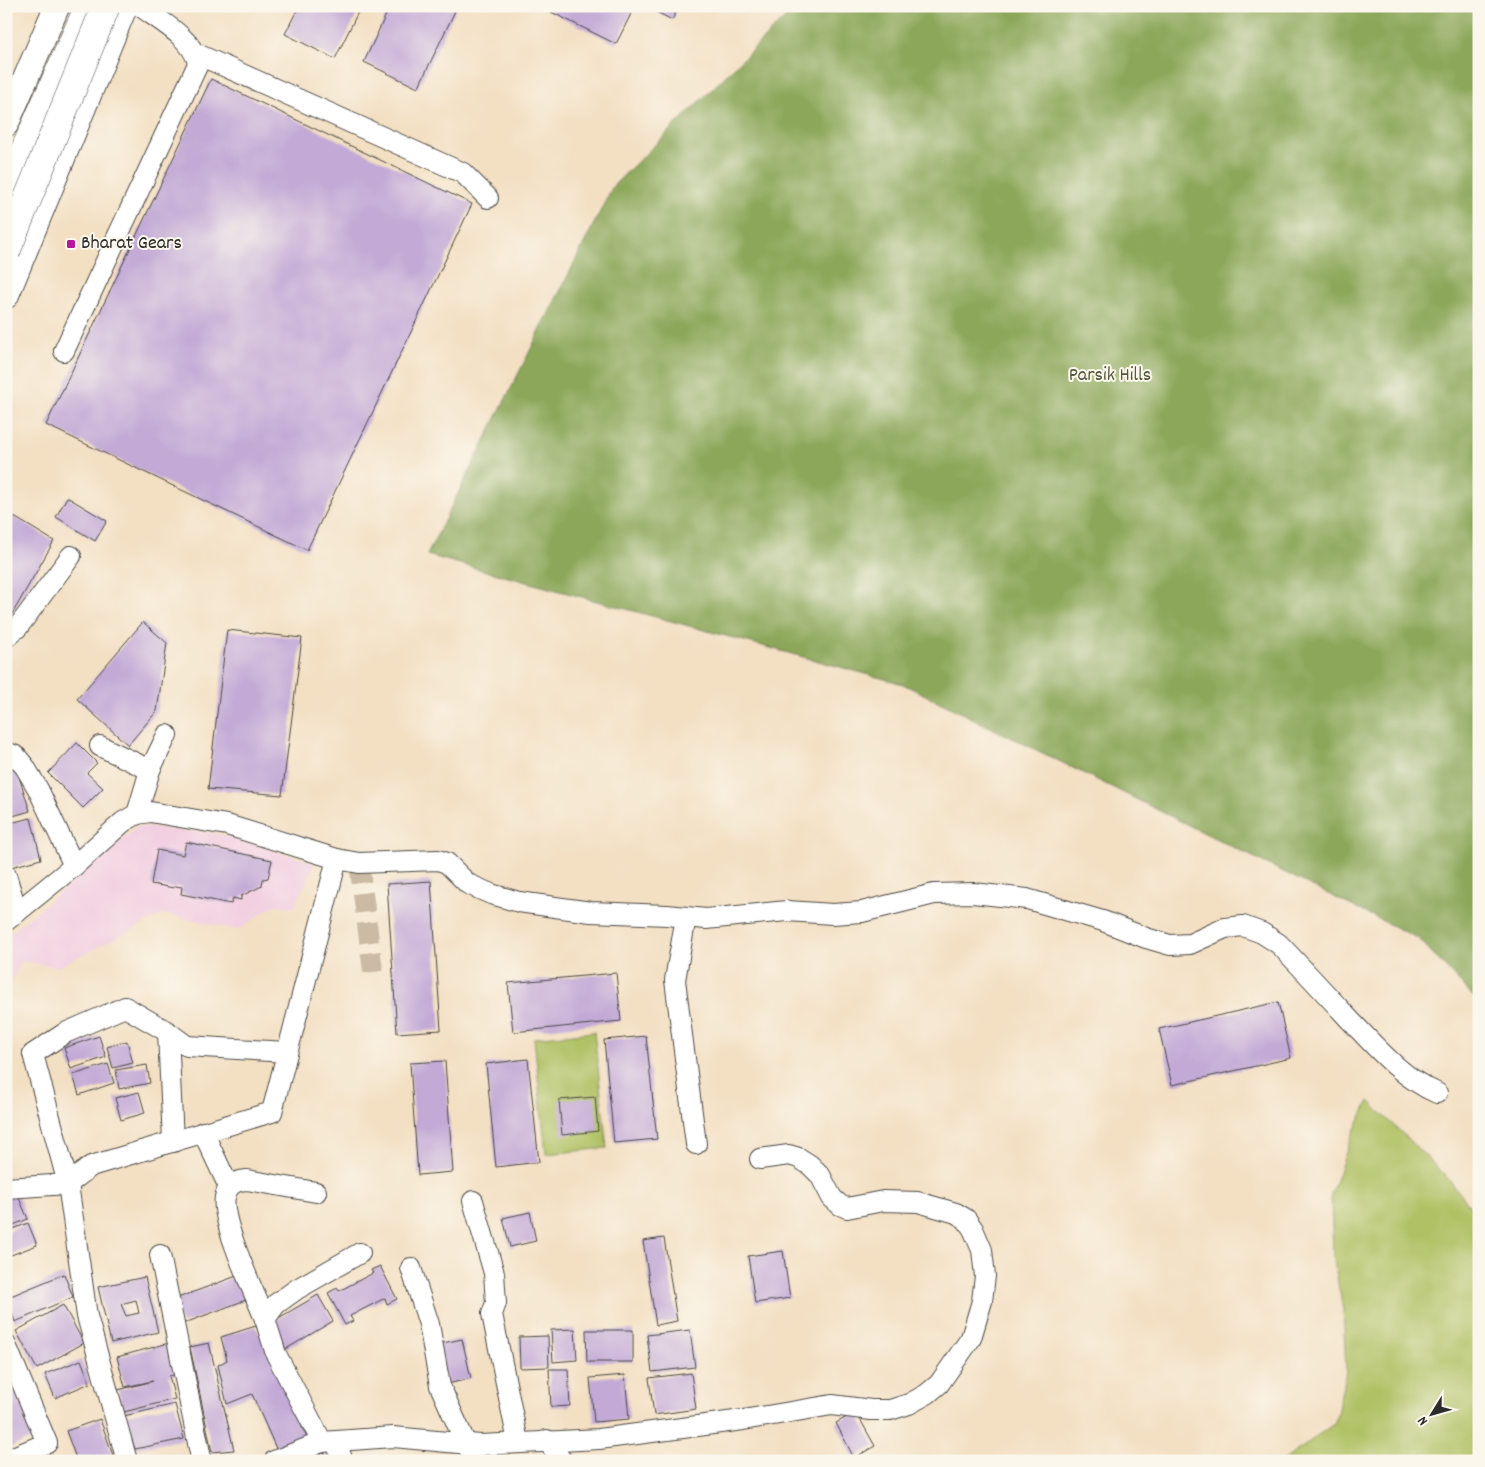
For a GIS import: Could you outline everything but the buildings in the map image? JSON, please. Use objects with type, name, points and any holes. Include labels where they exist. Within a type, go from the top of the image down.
[{"type":"highway","points":[[6,192],[90,6]]},
{"type":"highway","points":[[12,250],[106,6]]},
{"type":"main road","points":[[6,124],[57,6]]},
{"type":"main road","points":[[6,296],[12,250],[125,6]]},
{"type":"street","points":[[64,351],[194,77],[198,64],[196,54],[189,44],[176,32],[140,6]]},
{"type":"street","points":[[196,54],[463,173],[488,198]]},
{"type":"street","points":[[6,636],[18,627],[71,556]]},
{"type":"street","points":[[136,814],[150,770],[167,735]]},
{"type":"street","points":[[100,746],[150,770]]},
{"type":"street","points":[[6,752],[16,756],[25,767],[38,789],[74,866]]},
{"type":"street","points":[[12,916],[74,866],[122,822],[136,814],[150,812],[227,826],[337,859],[359,863],[438,860],[447,863],[468,884],[491,894],[519,902],[591,912],[706,919],[787,911],[832,914],[862,912],[934,894],[973,893],[1027,898],[1104,921],[1146,938],[1170,944],[1190,944],[1226,928],[1243,926],[1262,933],[1279,944],[1389,1060],[1425,1088],[1437,1093]]},
{"type":"street","points":[[6,1188],[68,1184],[91,1166],[272,1112],[337,859]]},
{"type":"street","points":[[6,875],[12,916]]},
{"type":"street","points":[[686,917],[675,980],[696,1144]]},
{"type":"street","points":[[127,1461],[88,1316],[68,1184],[33,1054],[65,1033],[125,1007],[168,1032],[187,1046],[287,1052]]},
{"type":"street","points":[[168,1032],[173,1142]]},
{"type":"street","points":[[203,1132],[229,1187]]},
{"type":"street","points":[[274,1461],[393,1437],[480,1445],[547,1440],[599,1439],[798,1412],[832,1405],[871,1410],[890,1410],[909,1404],[927,1394],[939,1384],[971,1338],[982,1301],[985,1276],[982,1250],[973,1229],[966,1219],[956,1213],[918,1202],[883,1201],[856,1208],[847,1208],[832,1198],[820,1176],[810,1165],[799,1158],[789,1155],[760,1159]]},
{"type":"street","points":[[316,1192],[247,1180],[236,1181],[229,1187],[224,1199],[228,1229],[265,1319],[276,1354],[333,1448]]},
{"type":"street","points":[[473,1201],[494,1273],[496,1303],[492,1314],[518,1442]]},
{"type":"street","points":[[265,1319],[276,1304],[360,1253]]},
{"type":"street","points":[[160,1255],[198,1460]]},
{"type":"street","points":[[411,1268],[429,1324],[440,1386],[466,1444],[476,1461]]},
{"type":"street","points":[[6,1345],[47,1444],[6,1460]]},
{"type":"street","points":[[547,1440],[562,1461]]},
{"type":"shaded area","points":[[138,826],[220,834],[315,863],[295,907],[274,905],[238,930],[164,914],[58,967],[22,961],[6,991],[6,937]]},
{"type":"green space","name":"Parsik Hills","points":[[797,6],[1479,6],[1479,1003],[1419,939],[903,684],[427,555],[613,186]]},
{"type":"green space","points":[[594,1032],[607,1148],[546,1154],[534,1038]]},
{"type":"green space","points":[[1369,1101],[1446,1176],[1479,1217],[1479,1461],[1283,1461],[1335,1423],[1346,1371],[1343,1310],[1333,1255],[1331,1194],[1353,1133]]},
{"type":"tunnel","points":[[359,863],[374,978]]},
{"type":"place","name":"Bharat Gears","points":[[71,244]]}]
